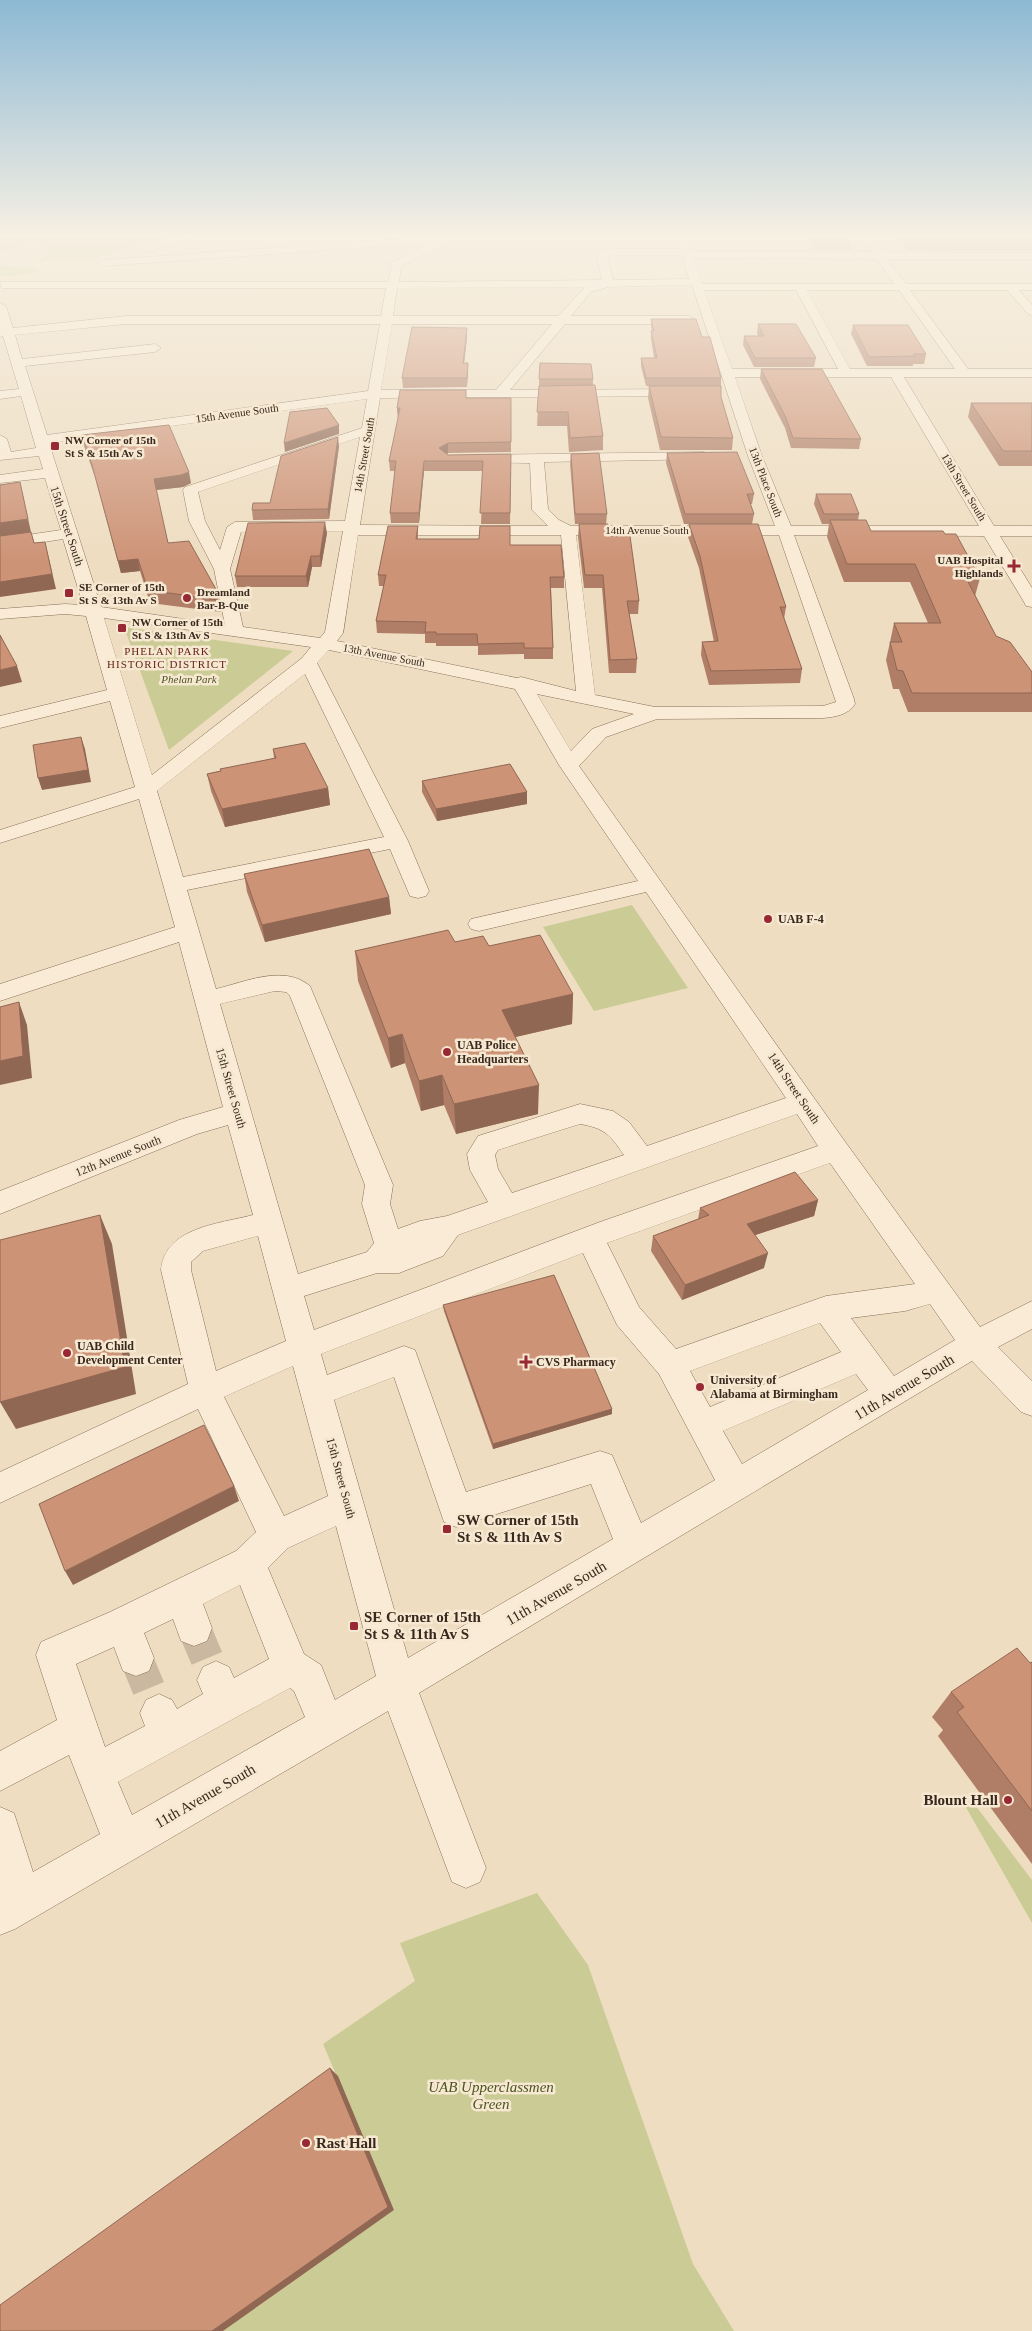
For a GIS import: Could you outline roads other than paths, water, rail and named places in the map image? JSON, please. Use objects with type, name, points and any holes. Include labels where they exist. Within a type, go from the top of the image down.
[{"type":"street","name":"15th Street South","points":[[9,344],[17,363],[70,533],[188,931],[398,1685],[466,1868]]},
{"type":"street","name":"14th Street South","points":[[326,644],[334,633],[382,344]]},
{"type":"street","points":[[500,393],[542,344]]},
{"type":"street","name":"13th Place South","points":[[716,344],[726,373],[728,392],[749,456],[785,530],[845,699],[846,704],[840,708],[824,712]]},
{"type":"street","points":[[830,344],[846,373]]},
{"type":"street","points":[[943,344],[964,373]]},
{"type":"street","points":[[17,363],[155,348]]},
{"type":"street","points":[[726,373],[1032,373]]},
{"type":"street","name":"13th Street South","points":[[895,373],[1032,602]]},
{"type":"street","points":[[0,395],[26,392]]},
{"type":"street","name":"15th Avenue South","points":[[3,458],[43,445],[374,394],[704,392]]},
{"type":"street","points":[[235,630],[222,569],[196,521],[190,490],[368,430]]},
{"type":"street","points":[[0,439],[3,458]]},
{"type":"street","points":[[456,459],[720,456]]},
{"type":"street","points":[[537,458],[540,510],[554,523],[568,530],[586,698]]},
{"type":"street","points":[[0,479],[50,473]]},
{"type":"street","name":"14th Avenue South","points":[[222,569],[235,528],[1032,531]]},
{"type":"street","points":[[0,544],[70,533]]},
{"type":"street","points":[[0,614],[65,609],[92,611],[326,644]]},
{"type":"street","name":"13th Avenue South","points":[[0,837],[89,810],[145,790],[308,662],[326,644],[521,683],[655,713],[824,712]]},
{"type":"street","points":[[308,662],[398,841],[418,891]]},
{"type":"street","name":"14th Street South","points":[[521,683],[569,765],[836,1150],[975,1344],[1032,1402]]},
{"type":"street","points":[[0,722],[118,693]]},
{"type":"street","points":[[569,765],[598,732],[655,713]]},
{"type":"street","points":[[174,886],[398,841]]},
{"type":"street","points":[[479,924],[653,884]]},
{"type":"street","points":[[0,993],[98,959],[188,931]]},
{"type":"street","points":[[209,1006],[300,992],[379,1185],[376,1204],[383,1253]]},
{"type":"street","points":[[383,1253],[399,1262],[433,1248],[448,1227],[804,1102]]},
{"type":"street","name":"12th Avenue South","points":[[0,1203],[188,1127],[238,1112]]},
{"type":"street","points":[[506,1207],[484,1170],[481,1154],[488,1143],[580,1114],[604,1118],[620,1130],[641,1158]]},
{"type":"street","points":[[0,1488],[205,1390],[305,1347],[590,1238],[836,1150]]},
{"type":"street","points":[[270,1222],[194,1242],[177,1257],[176,1270],[205,1390],[276,1537]]},
{"type":"street","points":[[590,1238],[628,1316],[670,1366],[736,1486]]},
{"type":"street","points":[[289,1289],[383,1253]]},
{"type":"street","points":[[670,1366],[826,1308],[904,1299],[936,1290]]},
{"type":"street","points":[[826,1308],[890,1395]]},
{"type":"street","name":"11th Avenue South","points":[[10,1908],[398,1685],[975,1344],[1032,1314]]},
{"type":"street","points":[[703,1425],[863,1357]]},
{"type":"street","points":[[317,1393],[404,1359],[456,1511],[600,1466],[634,1547]]},
{"type":"street","points":[[124,1843],[95,1774],[54,1655],[123,1625],[248,1563],[276,1537],[348,1503]]},
{"type":"street","points":[[248,1563],[290,1668],[308,1678],[327,1726]]},
{"type":"street","points":[[182,1595],[194,1628]]},
{"type":"street","points":[[123,1625],[136,1658]]},
{"type":"street","points":[[95,1774],[164,1724],[221,1692],[290,1668]]},
{"type":"street","points":[[0,1772],[79,1729]]},
{"type":"street","points":[[0,1827],[10,1908]]},
{"type":"tunnel","points":[[194,1628],[216,1680]]},
{"type":"tunnel","points":[[136,1658],[159,1713]]},
{"type":"place","name":"NW Corner of 15th St S & 15th Av S","points":[[55,446]]},
{"type":"place","name":"UAB Hospital Highlands","points":[[1014,566]]},
{"type":"place","name":"SE Corner of 15th St S & 13th Av S","points":[[69,593]]},
{"type":"place","name":"Dreamland Bar-B-Que","points":[[187,598]]},
{"type":"place","name":"NW Corner of 15th St S & 13th Av S","points":[[122,628]]},
{"type":"place","name":"UAB F-4","points":[[768,919]]},
{"type":"place","name":"UAB Police Headquarters","points":[[447,1052]]},
{"type":"place","name":"UAB Child Development Center","points":[[67,1353]]},
{"type":"place","name":"CVS Pharmacy","points":[[526,1362]]},
{"type":"place","name":"University of Alabama at Birmingham","points":[[700,1387]]},
{"type":"place","name":"SW Corner of 15th St S & 11th Av S","points":[[447,1529]]},
{"type":"place","name":"SE Corner of 15th St S & 11th Av S","points":[[354,1626]]},
{"type":"place","name":"Blount Hall","points":[[1008,1800]]},
{"type":"place","name":"Rast Hall","points":[[306,2143]]},
{"type":"district","name":"PHELAN PARK HISTORIC DISTRICT","points":[[167,657]]},
{"type":"park label","name":"Phelan Park","points":[[189,679]]},
{"type":"park label","name":"UAB Upperclassmen Green","points":[[491,2096]]}]
